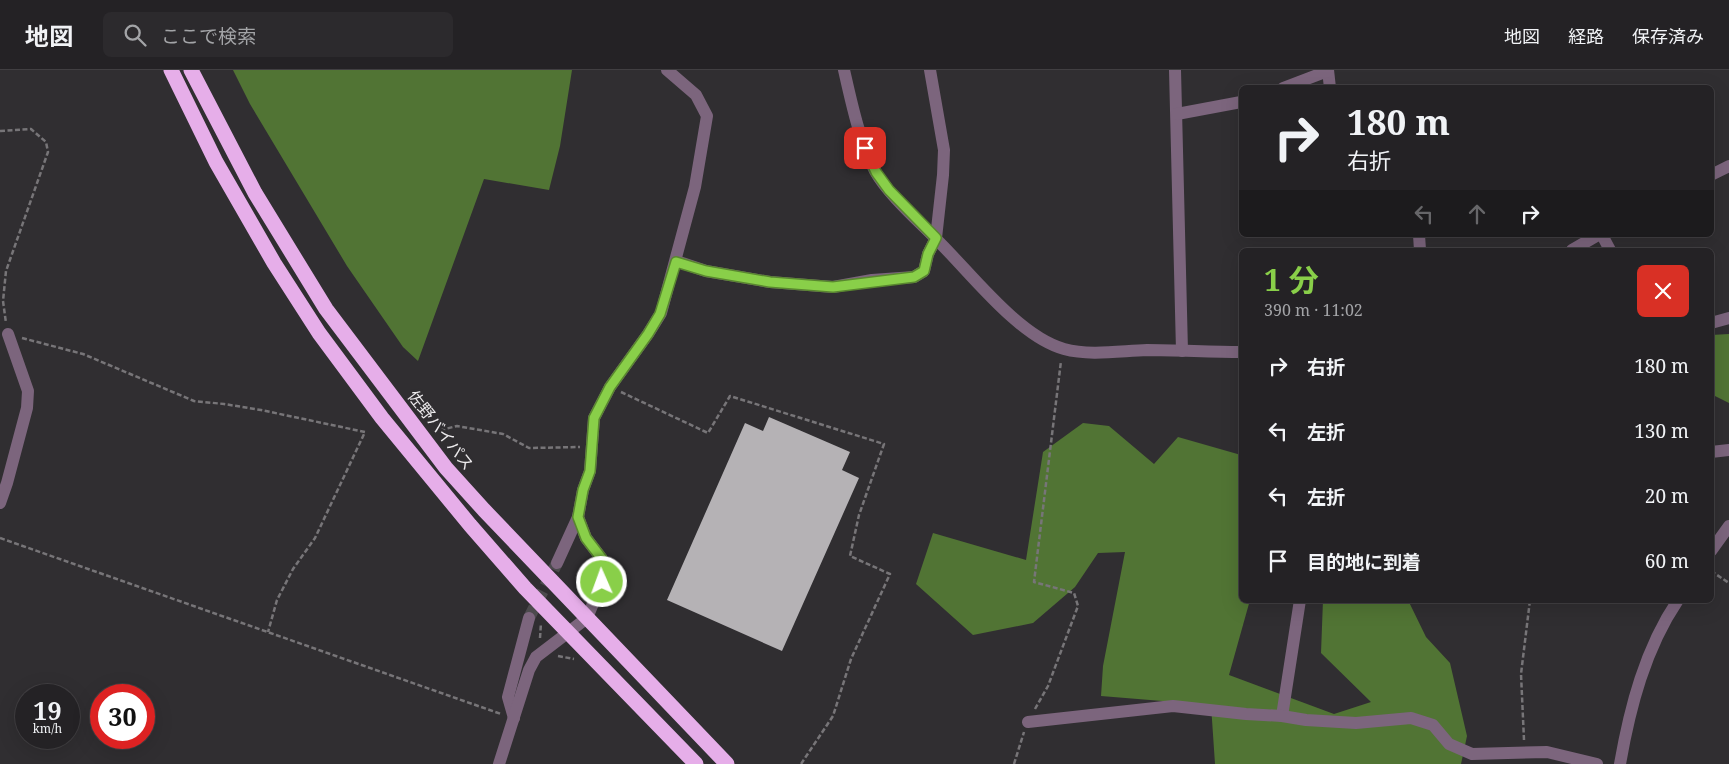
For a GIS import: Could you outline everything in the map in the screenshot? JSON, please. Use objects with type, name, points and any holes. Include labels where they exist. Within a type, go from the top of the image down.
[{"type":"highway","points":[[171,70],[216,162],[274,263],[319,333],[382,418],[470,525],[525,588],[696,764]]},
{"type":"highway","name":"佐野バイパス","points":[[191,70],[255,193],[326,309],[446,468],[727,764]]},
{"type":"street","points":[[557,563],[578,517],[583,490],[590,471],[594,418],[610,387],[660,314],[676,262],[695,187],[707,116],[696,96],[667,70]]},
{"type":"street","points":[[844,70],[858,128],[876,172],[889,190],[1012,316],[1035,334],[1062,349],[1077,352],[1147,350],[1239,352]]},
{"type":"street","points":[[676,262],[706,271],[770,282],[833,287],[914,277],[924,271],[928,254],[936,238],[941,204],[944,150],[930,70]]},
{"type":"street","points":[[1175,70],[1182,351]]},
{"type":"street","points":[[1290,85],[1328,70],[1330,85]]},
{"type":"street","points":[[1177,114],[1239,102]]},
{"type":"street","points":[[1714,174],[1729,166]]},
{"type":"street","points":[[1575,248],[1595,237]]},
{"type":"street","points":[[1714,322],[1729,318]]},
{"type":"street","points":[[0,503],[27,408],[28,391],[8,334]]},
{"type":"street","points":[[1714,452],[1729,450]]},
{"type":"street","points":[[499,764],[529,670],[536,657],[587,618],[602,582],[602,559],[586,538],[578,517]]},
{"type":"street","points":[[1714,547],[1729,526]]},
{"type":"street","points":[[1282,716],[1300,603]]},
{"type":"street","points":[[1620,764],[1627,724],[1636,692],[1655,641],[1676,603]]},
{"type":"street","points":[[514,718],[508,697],[529,618]]},
{"type":"street","points":[[1028,722],[1173,706],[1306,720],[1356,723],[1411,718],[1433,725],[1449,744],[1472,754],[1547,752],[1597,764]]},
{"type":"path","points":[[0,131],[30,129],[46,142],[48,152],[6,271],[3,301],[8,334],[83,354],[194,401],[261,410],[365,432],[315,538],[293,569],[277,600],[268,632]]},
{"type":"path","points":[[1014,764],[1028,722],[1048,686],[1078,606],[1074,593],[1034,582],[1062,349]]},
{"type":"path","points":[[610,387],[708,433],[730,396],[884,444],[859,515],[850,556],[890,574],[851,659],[832,716],[801,764]]},
{"type":"path","points":[[422,435],[457,426],[503,434],[529,448],[591,446]]},
{"type":"path","points":[[0,538],[514,718]]},
{"type":"path","points":[[1714,573],[1729,583]]},
{"type":"path","points":[[1524,752],[1521,674],[1530,603]]},
{"type":"green space","points":[[233,70],[572,70],[560,146],[549,190],[484,179],[418,361],[403,347],[347,266],[250,104]]},
{"type":"green space","points":[[1729,334],[1729,403],[1714,396],[1714,335]]},
{"type":"green space","points":[[1083,423],[1109,426],[1154,464],[1178,437],[1239,454],[1239,603],[1249,603],[1229,675],[1334,714],[1371,702],[1321,653],[1323,603],[1409,603],[1426,637],[1450,663],[1467,736],[1461,764],[1215,764],[1211,705],[1101,696],[1103,666],[1125,552],[1098,553],[1075,587],[1033,623],[973,635],[916,584],[933,533],[1026,560],[1043,452]]},
{"type":"building","points":[[769,417],[850,452],[842,470],[859,478],[782,651],[667,600],[745,423],[763,431]]},
{"type":"tunnel","points":[[529,618],[557,563]]},
{"type":"route","points":[[602,582],[602,559],[586,538],[578,517],[583,490],[590,471],[594,418],[610,387],[660,314],[676,262],[706,271],[770,282],[833,287],[872,280],[914,277],[924,271],[928,254],[936,238],[889,190],[876,172],[865,148]]}]
